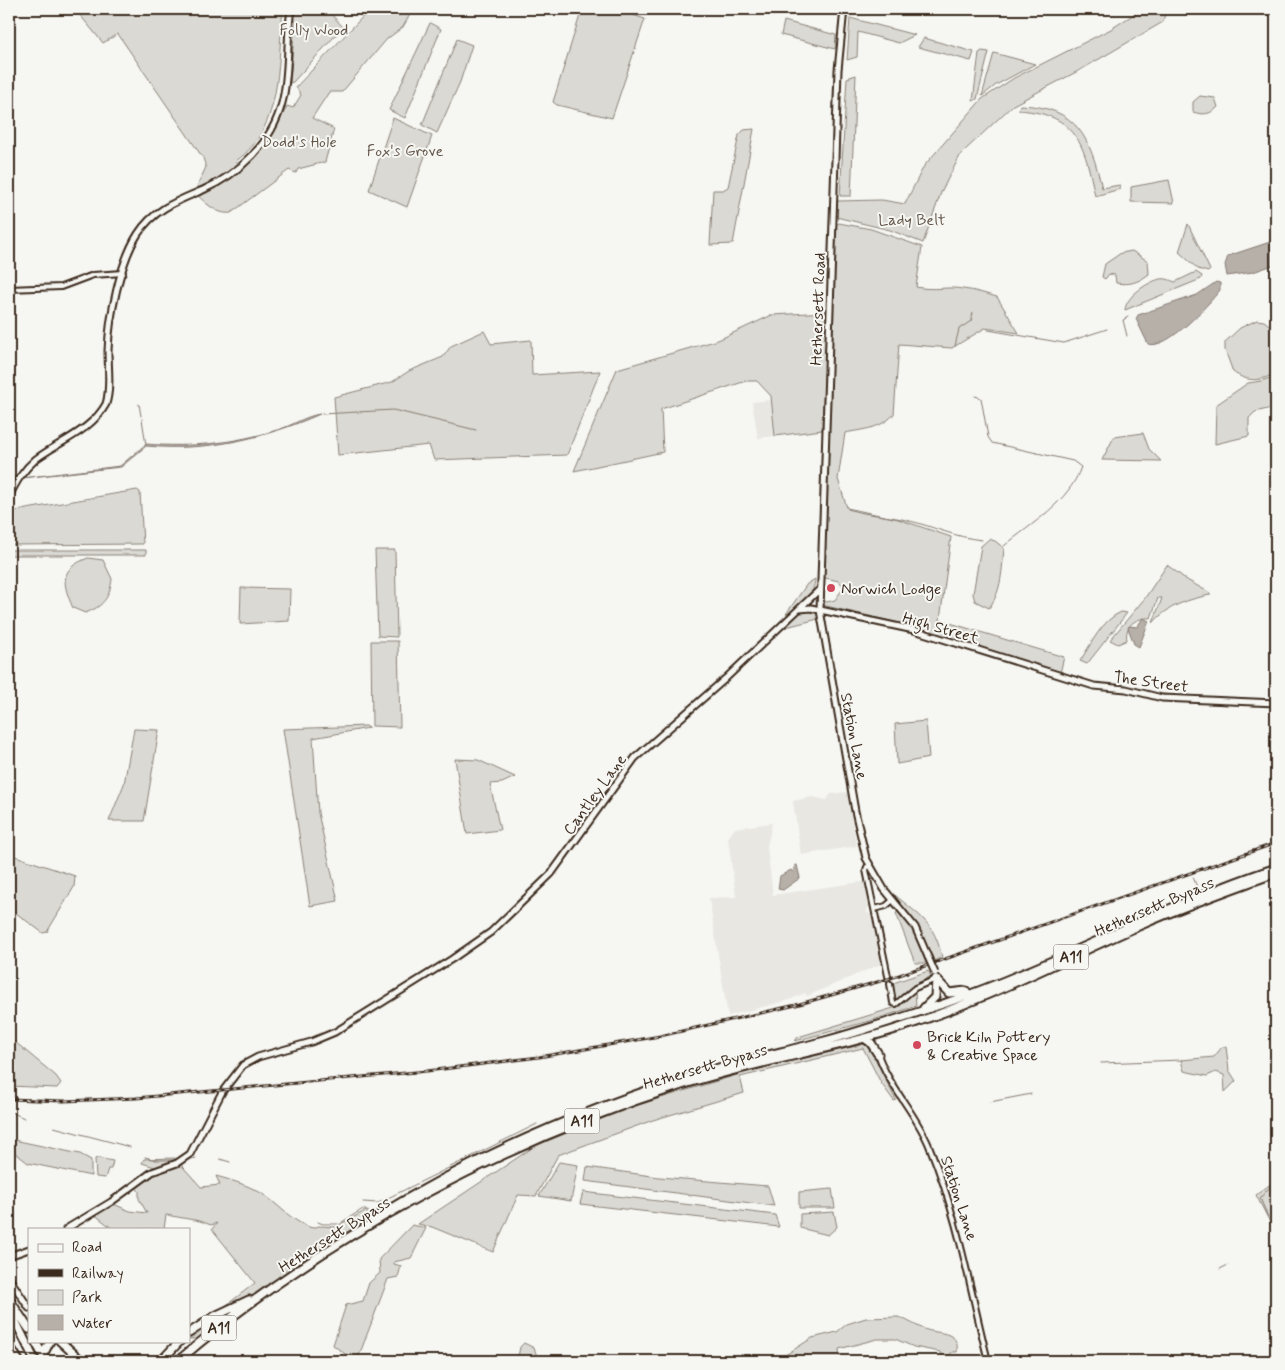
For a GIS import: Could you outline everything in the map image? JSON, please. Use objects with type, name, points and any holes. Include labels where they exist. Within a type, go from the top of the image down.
[{"type":"highway","name":"Hethersett Bypass","points":[[190,1333],[215,1316],[267,1289],[396,1204],[469,1165],[550,1128],[606,1105],[700,1073],[835,1038],[904,1017],[993,984],[1173,906],[1276,868]]},
{"type":"highway","name":"Hethersett Bypass","points":[[178,1361],[260,1295],[359,1231],[517,1149],[606,1111],[680,1085],[864,1038],[989,995],[1137,927],[1276,873]]},
{"type":"highway","name":"A11","points":[[935,976],[945,990],[955,994],[993,984]]},
{"type":"highway","name":"A11","points":[[904,1017],[933,1000],[936,992],[935,976]]},
{"type":"highway","points":[[878,1054],[878,1041],[881,1033]]},
{"type":"highway","points":[[864,1038],[871,1043],[878,1054]]},
{"type":"highway","points":[[9,1298],[28,1327]]},
{"type":"highway","points":[[9,1308],[35,1361]]},
{"type":"highway","points":[[37,1342],[45,1358]]},
{"type":"highway","points":[[45,1358],[50,1342]]},
{"type":"highway","points":[[61,1342],[82,1361]]},
{"type":"highway","name":"A11","points":[[161,1361],[179,1342]]},
{"type":"highway","points":[[9,1345],[19,1361]]},
{"type":"street","points":[[9,497],[18,479],[27,468],[88,424],[104,408],[108,400],[110,333],[123,273],[138,235],[154,215],[165,206],[204,190],[230,176],[249,159],[267,137],[282,103],[291,9]]},
{"type":"street","name":"Hethersett Road","points":[[820,610],[819,590],[838,70],[844,9]]},
{"type":"street","points":[[9,289],[62,287],[93,275],[123,273]]},
{"type":"street","name":"Cantley Lane","points":[[68,1228],[111,1202],[152,1172],[177,1163],[187,1156],[194,1149],[222,1092],[243,1065],[258,1057],[322,1038],[474,945],[525,901],[563,859],[635,758],[819,590]]},
{"type":"street","points":[[800,609],[820,610]]},
{"type":"street","name":"High Street","points":[[820,610],[914,630],[1054,674]]},
{"type":"street","name":"Station Lane","points":[[820,610],[858,828],[870,866],[893,900],[915,927],[935,976]]},
{"type":"street","name":"The Street","points":[[1054,674],[1094,686],[1126,689],[1162,698],[1276,703]]},
{"type":"street","name":"Station Lane","points":[[870,866],[866,867],[866,870],[888,976]]},
{"type":"street","points":[[875,909],[886,906],[893,900]]},
{"type":"street","points":[[890,984],[893,1003],[896,1004],[935,976]]},
{"type":"street","name":"Station Lane","points":[[878,1054],[891,1084],[917,1121],[931,1149],[960,1240],[988,1361]]},
{"type":"street","points":[[9,1256],[28,1249]]},
{"type":"street","points":[[9,1278],[28,1306]]},
{"type":"shaded area","points":[[772,400],[775,436],[758,438],[752,402]]},
{"type":"shaded area","points":[[847,792],[857,846],[801,855],[793,801],[812,797],[827,800],[831,794]]},
{"type":"shaded area","points":[[772,823],[767,847],[773,895],[868,881],[870,907],[867,909],[867,913],[872,914],[881,964],[807,996],[805,993],[789,1000],[728,1016],[709,898],[736,897],[728,838],[735,828]]},
{"type":"green space","points":[[75,9],[283,9],[278,71],[270,112],[263,130],[252,147],[236,161],[240,166],[195,191],[206,167],[203,158],[118,34],[103,43]]},
{"type":"green space","name":"Folly Wood","points":[[296,9],[330,9],[331,14],[343,27],[290,83]]},
{"type":"green space","name":"Dodd's Hole","points":[[370,9],[413,9],[403,27],[387,39],[342,92],[329,92],[312,118],[334,129],[325,162],[298,169],[296,173],[289,170],[231,213],[221,212],[212,208],[197,195],[215,187],[242,170],[252,161],[270,138],[287,106],[293,108],[301,95],[296,87]]},
{"type":"green space","points":[[582,9],[615,9],[645,19],[612,118],[557,105],[553,102]]},
{"type":"green space","name":"Lady Belt","points":[[1142,9],[1166,9],[1163,22],[1082,69],[1013,105],[961,154],[942,190],[923,243],[890,230],[836,217],[837,201],[882,200],[905,204],[924,166],[982,99],[1014,78],[1111,29]]},
{"type":"green space","points":[[850,18],[915,35],[899,43],[858,32],[857,57],[847,60]]},
{"type":"green space","points":[[784,21],[836,35],[835,49],[781,35]]},
{"type":"green space","name":"Fox's Grove","points":[[430,23],[441,29],[405,118],[389,110]]},
{"type":"green space","points":[[924,38],[974,52],[971,61],[918,47]]},
{"type":"green space","name":"Fox's Grove","points":[[457,39],[472,45],[460,82],[437,133],[422,125]]},
{"type":"green space","points":[[982,51],[989,52],[977,99],[973,101],[979,53]]},
{"type":"green space","points":[[994,53],[1035,64],[996,85],[982,96]]},
{"type":"green space","points":[[856,75],[851,196],[840,196],[847,78]]},
{"type":"green space","points":[[1200,96],[1215,98],[1218,107],[1206,114],[1193,112],[1193,102]]},
{"type":"green space","points":[[1020,105],[1040,107],[1056,112],[1068,119],[1078,128],[1086,140],[1102,188],[1120,185],[1120,189],[1095,196],[1087,161],[1075,135],[1054,118],[1039,113],[1019,110]]},
{"type":"green space","name":"Fox's Grove","points":[[393,118],[432,136],[407,207],[369,190]]},
{"type":"green space","points":[[754,129],[733,244],[710,245],[713,190],[723,190],[728,187],[739,135],[744,130]]},
{"type":"green space","points":[[1169,180],[1174,203],[1131,202],[1131,187]]},
{"type":"green space","points":[[839,223],[871,229],[922,247],[916,287],[929,289],[957,288],[997,297],[1019,333],[985,328],[952,348],[899,344],[894,414],[878,426],[845,433],[838,479],[847,508],[898,519],[951,537],[940,620],[1064,657],[1060,673],[903,624],[822,605],[821,599],[827,602],[835,600],[844,587],[839,581],[825,578],[823,584],[821,583],[835,226]]},
{"type":"green space","points":[[1188,224],[1210,270],[1208,272],[1198,269],[1179,252]]},
{"type":"green space","points":[[1132,251],[1148,261],[1149,274],[1133,283],[1125,284],[1116,283],[1115,275],[1109,274],[1105,279],[1102,277],[1105,264],[1121,253]]},
{"type":"green space","points":[[1196,272],[1202,276],[1201,279],[1125,310],[1133,295],[1150,283],[1162,279],[1175,282]]},
{"type":"green space","points":[[827,312],[822,430],[775,436],[771,396],[757,381],[746,381],[661,409],[663,452],[574,471],[617,369],[718,340],[772,315]]},
{"type":"green space","points":[[1257,320],[1264,321],[1276,330],[1276,373],[1254,380],[1244,378],[1233,372],[1225,350],[1225,342],[1240,328]]},
{"type":"green space","points":[[484,331],[491,344],[531,340],[532,375],[600,371],[567,455],[434,460],[429,445],[338,455],[334,397],[392,382],[409,371],[443,357],[451,346]]},
{"type":"green space","points":[[1276,376],[1276,407],[1255,412],[1249,418],[1249,436],[1215,444],[1216,405],[1248,383]]},
{"type":"green space","points":[[1143,433],[1149,449],[1161,461],[1102,460],[1114,437]]},
{"type":"green space","points":[[137,490],[140,492],[143,544],[9,545],[9,512]]},
{"type":"green space","points":[[989,539],[1004,548],[999,587],[989,608],[975,601],[973,594],[981,546]]},
{"type":"green space","points":[[9,550],[146,550],[146,555],[9,555]]},
{"type":"green space","points":[[375,550],[395,550],[397,637],[378,636]]},
{"type":"green space","points":[[88,558],[103,560],[112,579],[105,600],[97,608],[85,613],[73,608],[65,584],[68,572],[72,567]]},
{"type":"green space","points":[[1167,565],[1187,580],[1210,593],[1210,595],[1179,604],[1165,612],[1153,623],[1162,598],[1158,598],[1151,618],[1141,619],[1133,623],[1128,630],[1127,640],[1118,644],[1110,640],[1145,598]]},
{"type":"green space","points":[[815,579],[813,590],[802,607],[797,611],[786,614],[807,584]]},
{"type":"green space","points":[[241,588],[290,589],[289,621],[240,624]]},
{"type":"green space","points":[[809,609],[816,611],[818,619],[782,628],[798,613]]},
{"type":"green space","points":[[1121,612],[1127,613],[1087,664],[1080,661],[1102,627]]},
{"type":"green space","points":[[371,641],[398,641],[400,727],[372,726]]},
{"type":"green space","points":[[926,721],[929,758],[897,764],[895,724]]},
{"type":"green space","points":[[366,726],[369,728],[313,738],[318,813],[338,901],[310,906],[283,729]]},
{"type":"green space","points":[[134,729],[159,730],[144,821],[109,821],[124,784]]},
{"type":"green space","points":[[455,759],[478,760],[515,777],[502,783],[490,784],[500,830],[467,834]]},
{"type":"green space","points":[[9,854],[75,876],[74,887],[47,932],[43,933],[9,908]]},
{"type":"green space","points":[[895,895],[925,921],[935,936],[942,957],[934,961],[918,927],[894,899]]},
{"type":"green space","points":[[898,912],[912,929],[926,963],[915,963],[896,913]]},
{"type":"green space","points":[[928,971],[931,976],[915,985],[898,1002],[895,1001],[893,983]]},
{"type":"green space","points":[[915,990],[916,1006],[870,1021],[795,1041],[798,1037],[900,1006]]},
{"type":"green space","points":[[9,1037],[56,1076],[61,1083],[57,1088],[9,1086]]},
{"type":"green space","points":[[865,1044],[876,1060],[896,1100],[894,1101],[881,1083],[863,1048],[740,1077],[744,1093],[653,1120],[558,1155],[536,1196],[518,1195],[493,1252],[432,1227],[418,1224],[535,1146],[628,1108],[753,1070]]},
{"type":"green space","points":[[1222,1047],[1226,1047],[1229,1070],[1236,1081],[1225,1092],[1224,1075],[1216,1072],[1207,1076],[1184,1071],[1181,1060],[1214,1057]]},
{"type":"green space","points":[[9,1139],[80,1154],[91,1160],[91,1176],[28,1163],[9,1148]]},
{"type":"green space","points":[[175,1158],[201,1187],[220,1185],[216,1176],[243,1184],[261,1193],[294,1219],[312,1228],[319,1226],[335,1227],[365,1211],[371,1216],[272,1282],[198,1339],[190,1339],[190,1333],[255,1283],[212,1229],[217,1223],[211,1225],[200,1221],[166,1215],[164,1228],[112,1228],[94,1214],[111,1203],[130,1211],[147,1213],[139,1199],[139,1191],[134,1186],[158,1168],[142,1163],[144,1159]]},
{"type":"green space","points":[[95,1159],[113,1161],[111,1169],[108,1169],[105,1178],[96,1177]]},
{"type":"green space","points":[[559,1162],[578,1165],[571,1201],[539,1196]]},
{"type":"green space","points":[[587,1167],[659,1177],[768,1186],[774,1206],[585,1181]]},
{"type":"green space","points":[[1276,1180],[1276,1234],[1256,1195]]},
{"type":"green space","points":[[832,1189],[835,1208],[799,1208],[799,1192]]},
{"type":"green space","points":[[583,1192],[775,1215],[779,1227],[580,1204]]},
{"type":"green space","points":[[834,1212],[837,1227],[828,1235],[800,1228],[800,1214]]},
{"type":"green space","points":[[412,1225],[426,1228],[411,1258],[394,1262],[394,1264],[401,1266],[398,1277],[388,1279],[357,1361],[346,1361],[348,1356],[333,1345],[346,1305],[363,1301],[369,1283],[380,1273],[379,1259]]},
{"type":"green space","points":[[898,1317],[923,1329],[952,1337],[957,1345],[957,1352],[952,1352],[950,1355],[951,1361],[947,1361],[940,1352],[914,1347],[895,1339],[877,1339],[839,1349],[840,1361],[776,1361],[812,1338],[837,1332],[847,1324],[866,1318]]},
{"type":"green space","points":[[524,1343],[534,1348],[538,1359],[536,1361],[521,1361],[518,1357],[520,1347]]},
{"type":"water","points":[[1276,240],[1276,264],[1253,272],[1227,276],[1225,265],[1228,256]]},
{"type":"water","points":[[1216,282],[1220,283],[1220,290],[1187,325],[1166,340],[1156,344],[1148,344],[1136,319],[1138,315],[1197,295]]},
{"type":"water","points":[[320,414],[279,430],[236,441],[191,447],[146,446],[121,467],[22,478],[120,466],[146,444],[195,445],[228,441],[277,430]]},
{"type":"water","points":[[1143,618],[1149,621],[1139,647],[1134,644],[1128,628],[1129,626],[1137,627]]},
{"type":"water","points":[[795,865],[797,865],[800,878],[783,890],[778,889],[780,876],[791,870],[793,872]]},
{"type":"waterway","points":[[955,346],[959,329],[971,321],[973,313]]},
{"type":"waterway","points":[[1127,336],[1123,320],[1128,317]]},
{"type":"waterway","points":[[988,330],[1064,343],[1107,329]]},
{"type":"waterway","points":[[975,396],[981,398],[988,437],[992,443],[1073,461],[1081,467],[1068,491],[1059,501],[1004,546]]},
{"type":"waterway","points":[[139,404],[141,416]]},
{"type":"waterway","points":[[322,414],[393,410],[476,430]]},
{"type":"waterway","points":[[142,419],[146,445]]},
{"type":"waterway","points":[[848,509],[902,519],[962,537],[982,540]]},
{"type":"waterway","points":[[1193,877],[1197,887]]},
{"type":"waterway","points":[[1101,1063],[1182,1060]]},
{"type":"waterway","points":[[990,1102],[1031,1094]]},
{"type":"waterway","points":[[9,1111],[24,1118]]},
{"type":"waterway","points":[[363,1202],[378,1203],[537,1124]]},
{"type":"waterway","points":[[54,1127],[130,1147]]},
{"type":"waterway","points":[[145,1157],[156,1160],[178,1160]]},
{"type":"waterway","points":[[186,1160],[196,1158]]},
{"type":"waterway","points":[[220,1159],[230,1162]]},
{"type":"waterway","points":[[1268,1217],[1260,1198],[1276,1180]]},
{"type":"waterway","points":[[342,1222],[363,1209],[369,1212]]},
{"type":"waterway","points":[[318,1222],[338,1224]]},
{"type":"waterway","points":[[1220,1269],[1228,1265]]},
{"type":"railway","points":[[9,1099],[64,1101],[136,1098],[427,1071],[539,1057],[660,1036],[796,1005],[888,979],[1276,843]]},
{"type":"place","name":"Norwich Lodge","points":[[831,588]]},
{"type":"place","name":"Brick Kiln Pottery & Creative Space","points":[[917,1045]]}]
